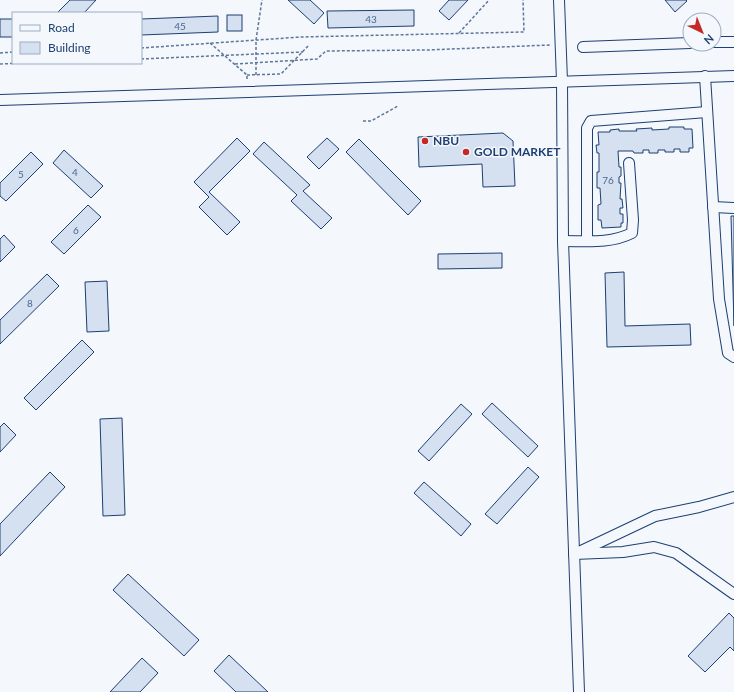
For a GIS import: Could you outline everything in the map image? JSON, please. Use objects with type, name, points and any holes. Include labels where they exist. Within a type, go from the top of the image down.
[{"type":"street","points":[[559,0],[562,81],[563,241],[579,692]]},
{"type":"street","points":[[722,42],[734,42]]},
{"type":"street","points":[[583,47],[682,43]]},
{"type":"street","points":[[705,76],[719,300],[728,353],[734,357]]},
{"type":"street","points":[[0,100],[734,76]]},
{"type":"street","points":[[587,241],[587,128],[591,121],[707,112]]},
{"type":"street","points":[[563,241],[606,241],[621,238],[632,233],[633,220],[629,163]]},
{"type":"street","points":[[713,207],[734,208]]},
{"type":"street","points":[[574,554],[655,516],[699,507],[734,497]]},
{"type":"street","points":[[574,554],[623,552],[654,547],[676,552],[734,594]]},
{"type":"path","points":[[256,75],[256,40],[262,0]]},
{"type":"path","points":[[459,33],[489,0]]},
{"type":"path","points":[[142,48],[301,36],[524,32],[523,0]]},
{"type":"path","points":[[210,43],[247,75],[281,74],[310,45]]},
{"type":"path","points":[[235,64],[317,59],[326,51],[427,50],[550,45]]},
{"type":"path","points":[[0,53],[12,52]]},
{"type":"path","points":[[142,59],[303,52]]},
{"type":"path","points":[[0,64],[12,64]]},
{"type":"path","points":[[363,121],[371,121],[398,106]]},
{"type":"building","points":[[70,0],[96,0],[85,12],[58,12]]},
{"type":"building","points":[[288,0],[310,0],[324,13],[314,24]]},
{"type":"building","points":[[449,0],[468,0],[449,20],[439,11]]},
{"type":"building","points":[[665,0],[686,0],[687,1],[675,12]]},
{"type":"building","points":[[414,10],[414,26],[328,28],[327,11]]},
{"type":"building","points":[[227,15],[242,15],[242,31],[227,31]]},
{"type":"building","points":[[218,16],[218,32],[142,35],[142,19]]},
{"type":"building","points":[[0,19],[12,19],[12,37],[0,37]]},
{"type":"building","points":[[669,127],[684,127],[684,129],[692,129],[693,148],[689,148],[689,152],[680,152],[680,149],[674,149],[674,152],[658,150],[658,153],[649,153],[649,150],[643,150],[643,153],[618,151],[619,167],[621,167],[621,176],[619,177],[619,183],[621,183],[620,199],[622,199],[623,208],[620,208],[620,214],[623,214],[623,223],[621,223],[621,227],[602,228],[601,220],[598,220],[598,205],[601,204],[600,188],[597,188],[599,153],[597,153],[596,145],[599,145],[598,132],[610,132],[610,130],[619,129],[619,131],[637,131],[636,129],[669,129]]},
{"type":"building","name":"GOLD MARKET","points":[[503,133],[513,141],[515,186],[483,187],[482,164],[419,167],[418,137]]},
{"type":"building","points":[[237,138],[250,151],[209,192],[240,222],[227,235],[199,207],[209,197],[194,182]]},
{"type":"building","points":[[327,138],[339,149],[319,169],[307,157]]},
{"type":"building","points":[[359,139],[421,201],[408,215],[346,152]]},
{"type":"building","points":[[264,142],[310,185],[303,191],[332,218],[321,229],[291,201],[297,195],[253,154]]},
{"type":"building","points":[[64,150],[103,186],[91,198],[53,163]]},
{"type":"building","points":[[31,152],[43,164],[6,201],[0,196],[0,183]]},
{"type":"building","points":[[88,205],[101,217],[64,254],[51,242]]},
{"type":"building","points":[[731,216],[734,216],[734,326]]},
{"type":"building","points":[[4,235],[15,247],[0,262],[0,239]]},
{"type":"building","points":[[502,253],[502,268],[438,269],[438,254]]},
{"type":"building","points":[[624,272],[625,326],[690,324],[691,345],[607,347],[605,273]]},
{"type":"building","points":[[47,274],[59,286],[0,344],[0,320]]},
{"type":"building","points":[[107,281],[109,331],[87,332],[85,282]]},
{"type":"building","points":[[82,340],[94,352],[36,410],[24,398]]},
{"type":"building","points":[[492,403],[538,446],[528,457],[482,414]]},
{"type":"building","points":[[461,404],[472,414],[429,461],[418,451]]},
{"type":"building","points":[[122,418],[125,515],[103,516],[100,419]]},
{"type":"building","points":[[4,423],[16,435],[0,452],[0,427]]},
{"type":"building","points":[[528,467],[539,477],[497,524],[485,514]]},
{"type":"building","points":[[50,472],[65,487],[0,556],[0,524]]},
{"type":"building","points":[[424,482],[471,524],[461,536],[414,493]]},
{"type":"building","points":[[128,574],[199,640],[184,656],[113,590]]},
{"type":"building","points":[[729,613],[734,618],[734,651],[730,647],[705,672],[688,656]]},
{"type":"building","points":[[229,655],[268,692],[236,692],[214,671]]},
{"type":"building","points":[[142,658],[158,673],[140,692],[110,692]]},
{"type":"place","name":"NBU","points":[[425,141]]},
{"type":"place","name":"GOLD MARKET","points":[[466,152]]}]
